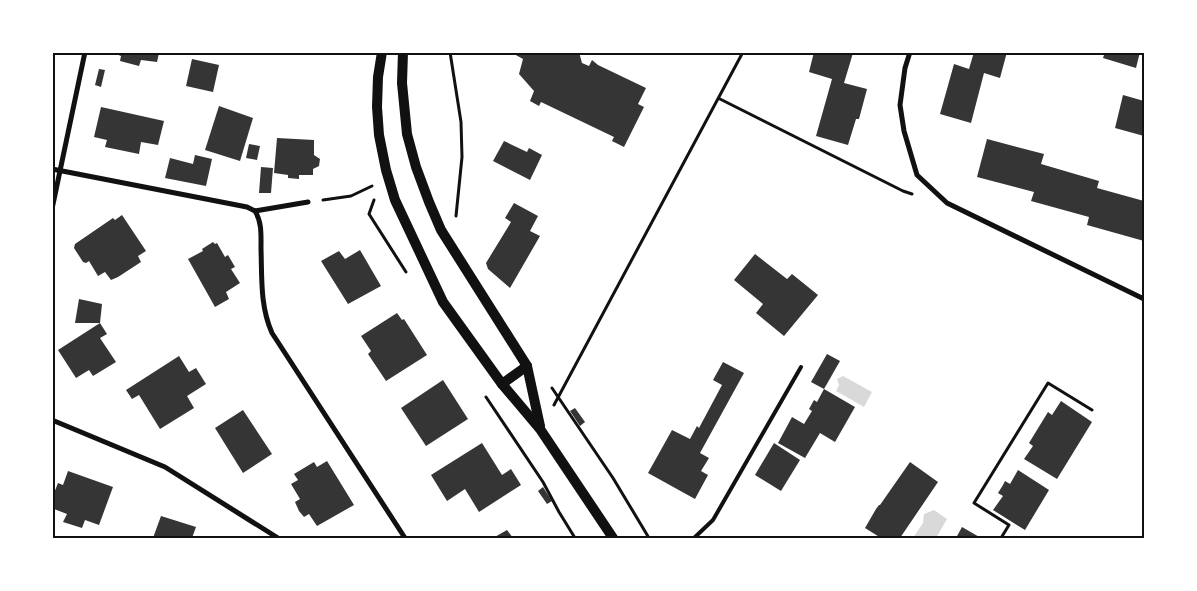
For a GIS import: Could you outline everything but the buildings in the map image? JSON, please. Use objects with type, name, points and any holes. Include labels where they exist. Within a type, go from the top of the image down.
[{"type":"main road","points":[[382,52],[378,77],[379,136],[395,200],[443,302],[502,384],[540,429],[613,538]]},
{"type":"main road","points":[[403,52],[402,83],[407,134],[416,167],[441,230],[527,366],[540,429]]},
{"type":"main road","points":[[502,384],[527,366]]},
{"type":"street","points":[[52,209],[85,52]]},
{"type":"street","points":[[910,52],[905,68],[900,105],[904,131],[918,175],[947,203],[1144,299]]},
{"type":"street","points":[[52,169],[255,210],[308,202]]},
{"type":"street","points":[[255,210],[260,219],[263,304],[270,328],[405,538]]},
{"type":"street","points":[[52,420],[165,467],[278,538]]},
{"type":"lane","points":[[694,538],[713,520],[801,367]]},
{"type":"path","points":[[450,52],[461,122],[462,158],[456,223]]},
{"type":"path","points":[[540,429],[559,398],[744,52]]},
{"type":"path","points":[[720,100],[903,191],[947,203]]},
{"type":"path","points":[[308,202],[350,196],[375,185]]},
{"type":"path","points":[[1001,538],[1009,525],[974,503],[1048,383],[1092,410]]},
{"type":"path","points":[[559,398],[613,478],[649,538]]},
{"type":"shaded area","points":[[843,376],[872,392],[864,407],[836,391],[839,385],[837,379]]},
{"type":"shaded area","points":[[934,510],[947,519],[936,538],[913,538],[923,523],[924,514]]}]
